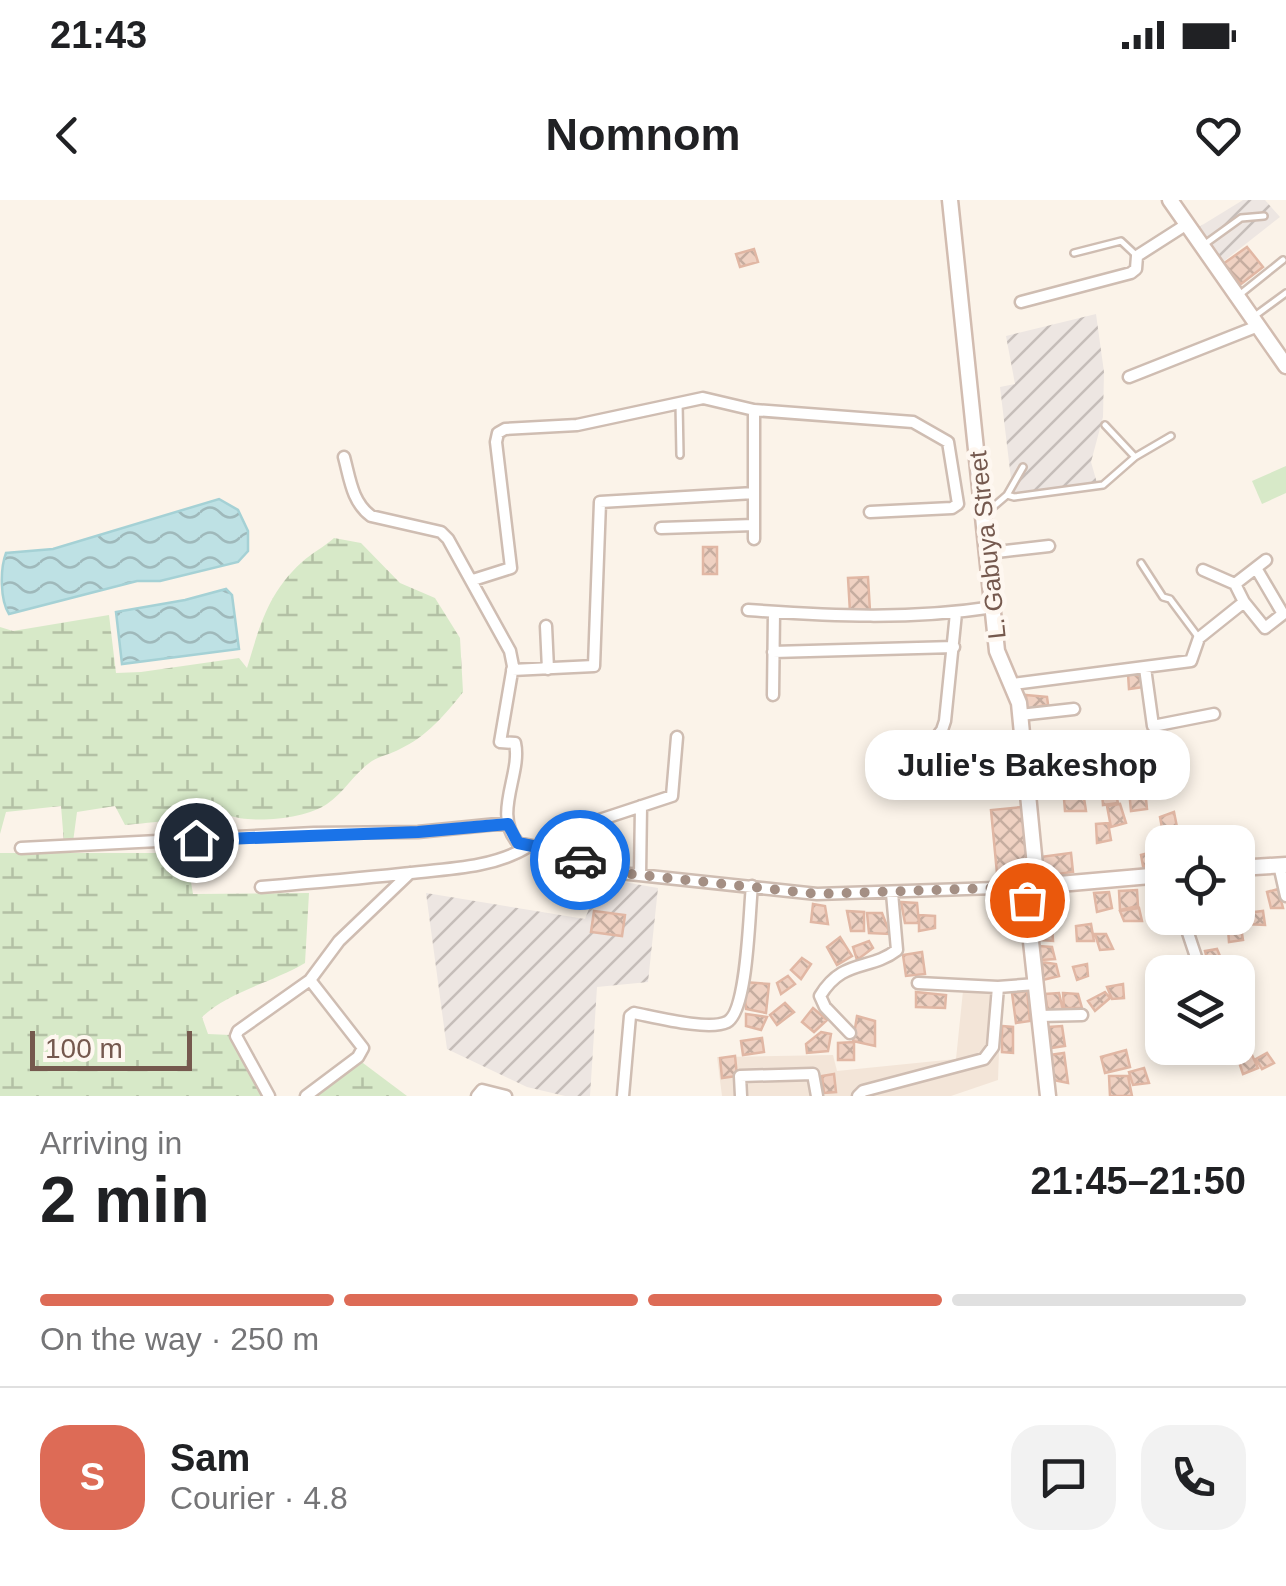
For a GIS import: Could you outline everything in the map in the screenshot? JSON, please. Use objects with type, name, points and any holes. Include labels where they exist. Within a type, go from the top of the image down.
[{"type":"street","name":"L. Gabuya Street","points":[[950,200],[994,608],[988,628],[1013,684],[1020,715],[1036,984],[1048,1096]]},
{"type":"street","points":[[1170,200],[1284,359]]},
{"type":"street","points":[[1021,302],[1130,273],[1136,269],[1137,256],[1187,224]]},
{"type":"street","points":[[1130,377],[1256,322]]},
{"type":"street","points":[[473,580],[505,572],[512,563],[498,433],[504,429],[577,425],[691,399],[716,400],[754,410],[913,422],[948,442],[956,481],[955,507],[870,512]]},
{"type":"street","points":[[754,410],[754,539]]},
{"type":"street","points":[[344,457],[362,510],[371,516],[440,532],[448,539],[510,651],[512,670],[500,742],[517,746],[508,824],[514,840],[612,872],[817,894],[1031,887],[1145,877]]},
{"type":"street","points":[[956,481],[980,477]]},
{"type":"street","points":[[512,670],[594,666],[599,503],[754,493]]},
{"type":"street","points":[[661,528],[754,524]]},
{"type":"street","points":[[988,553],[1049,546]]},
{"type":"street","points":[[1234,584],[1266,560]]},
{"type":"street","points":[[1203,570],[1234,584],[1264,628],[1284,614],[1256,568]]},
{"type":"street","points":[[1013,684],[1191,661],[1199,638],[1244,602]]},
{"type":"street","points":[[748,610],[817,616],[956,613],[994,608]]},
{"type":"street","points":[[774,612],[774,696]]},
{"type":"street","points":[[922,756],[945,722],[956,613]]},
{"type":"street","points":[[546,626],[548,668]]},
{"type":"street","points":[[773,652],[954,647]]},
{"type":"street","points":[[1145,668],[1153,726],[1214,714]]},
{"type":"street","points":[[1020,715],[1074,709]]},
{"type":"street","points":[[586,824],[672,796],[677,737]]},
{"type":"street","points":[[640,875],[641,806]]},
{"type":"street","points":[[21,848],[314,833],[418,832],[508,824]]},
{"type":"street","points":[[261,887],[490,862],[530,845]]},
{"type":"street","points":[[1255,867],[1282,865],[1286,896]]},
{"type":"street","points":[[269,1096],[236,1036],[250,1021],[310,980],[339,940],[410,873]]},
{"type":"street","points":[[623,1096],[630,1016],[724,1024],[734,1016],[741,997],[752,886]]},
{"type":"street","points":[[850,1033],[825,1008],[820,996],[848,968],[897,950],[892,893]]},
{"type":"street","points":[[306,1096],[354,1061],[363,1048],[310,980]]},
{"type":"street","points":[[918,983],[998,987],[1036,984]]},
{"type":"street","points":[[858,1096],[863,1090],[984,1059],[993,1047],[998,987]]},
{"type":"street","points":[[1039,1016],[1082,1014]]},
{"type":"street","points":[[741,1096],[740,1076],[812,1074],[817,1096]]},
{"type":"street","points":[[477,1096],[482,1090],[506,1096]]},
{"type":"lane","points":[[1203,246],[1236,220],[1264,216]]},
{"type":"lane","points":[[1074,252],[1120,241],[1137,256]]},
{"type":"lane","points":[[1238,296],[1282,260]]},
{"type":"lane","points":[[1256,322],[1286,293]]},
{"type":"lane","points":[[679,402],[680,455]]},
{"type":"lane","points":[[1106,425],[1136,457]]},
{"type":"lane","points":[[1008,495],[1014,498],[1102,485],[1136,457],[1171,436]]},
{"type":"lane","points":[[984,515],[1008,495],[1022,467]]},
{"type":"lane","points":[[1141,563],[1199,638]]},
{"type":"shaded area","points":[[1243,200],[1265,200],[1280,217],[1224,261],[1199,227]]},
{"type":"shaded area","points":[[1096,314],[1104,372],[1103,417],[1091,462],[1097,483],[1013,495],[1000,387],[1015,384],[1006,336]]},
{"type":"shaded area","points":[[601,878],[658,888],[648,982],[597,987],[590,1096],[565,1096],[527,1087],[447,1049],[426,893],[585,919]]},
{"type":"shaded area","points":[[963,991],[1001,993],[998,1080],[951,1096],[722,1096],[717,1057],[833,1055],[837,1071],[956,1059]]},
{"type":"green space","points":[[1286,466],[1286,493],[1262,504],[1252,481]]},
{"type":"green space","points":[[334,538],[361,543],[400,583],[435,598],[460,638],[463,692],[427,731],[397,751],[372,761],[333,799],[306,813],[264,819],[228,815],[125,825],[115,806],[77,812],[73,842],[64,843],[61,806],[6,812],[0,834],[0,627],[13,631],[109,615],[116,673],[239,658],[247,668],[266,611],[280,586],[302,562]]},
{"type":"green space","points":[[0,853],[186,853],[193,894],[309,893],[305,963],[225,1000],[202,1017],[208,1034],[230,1035],[262,1096],[0,1096]]},
{"type":"green space","points":[[359,1060],[407,1096],[310,1096]]},
{"type":"water","points":[[219,499],[238,510],[248,531],[248,551],[238,562],[160,581],[137,581],[9,614],[2,584],[6,553],[53,549]]},
{"type":"water","points":[[226,589],[232,595],[239,649],[122,664],[116,612]]},
{"type":"building","points":[[1247,247],[1263,267],[1241,284],[1223,264]]},
{"type":"building","points":[[754,249],[758,262],[740,267],[736,254]]},
{"type":"building","points":[[703,547],[717,547],[717,574],[703,574]]},
{"type":"building","points":[[868,577],[870,611],[850,612],[848,578]]},
{"type":"building","points":[[1128,674],[1142,676],[1144,687],[1129,689]]},
{"type":"building","points":[[1026,695],[1047,697],[1048,704],[1027,710]]},
{"type":"building","points":[[1157,733],[1161,745],[1145,750],[1142,736]]},
{"type":"building","points":[[1079,744],[1091,746],[1097,759],[1081,761]]},
{"type":"building","points":[[1054,753],[1055,768],[1043,772],[1040,755]]},
{"type":"building","points":[[1110,763],[1115,778],[1101,783],[1095,770]]},
{"type":"building","points":[[1138,771],[1142,786],[1128,788],[1123,774]]},
{"type":"building","points":[[1145,789],[1147,809],[1131,811],[1129,790]]},
{"type":"building","points":[[1115,790],[1118,803],[1103,805],[1102,793]]},
{"type":"building","points":[[1084,798],[1086,811],[1065,811],[1064,799]]},
{"type":"building","points":[[1120,804],[1126,823],[1111,827],[1107,806]]},
{"type":"building","points":[[1022,807],[1030,881],[998,884],[991,810]]},
{"type":"building","points":[[1174,812],[1177,825],[1161,825],[1160,817]]},
{"type":"building","points":[[1108,823],[1111,840],[1097,843],[1096,824]]},
{"type":"building","points":[[1071,853],[1073,872],[1042,876],[1040,857]]},
{"type":"building","points":[[1278,889],[1283,908],[1271,908],[1267,892]]},
{"type":"building","points":[[1137,890],[1138,906],[1120,910],[1119,891]]},
{"type":"building","points":[[1109,892],[1112,908],[1097,912],[1094,893]]},
{"type":"building","points":[[901,902],[917,903],[919,923],[905,923]]},
{"type":"building","points":[[813,904],[825,906],[828,924],[811,922]]},
{"type":"building","points":[[1139,908],[1142,921],[1124,921],[1120,911]]},
{"type":"building","points":[[594,911],[625,915],[622,936],[591,932]]},
{"type":"building","points":[[847,911],[864,912],[864,931],[851,931]]},
{"type":"building","points":[[1263,911],[1265,925],[1255,924],[1255,912]]},
{"type":"building","points":[[867,913],[882,913],[890,934],[869,933]]},
{"type":"building","points":[[919,915],[935,916],[935,928],[919,931]]},
{"type":"building","points":[[1091,924],[1094,941],[1077,941],[1076,926]]},
{"type":"building","points":[[1038,925],[1052,926],[1053,941],[1041,940]]},
{"type":"building","points":[[1095,934],[1106,934],[1113,949],[1100,950]]},
{"type":"building","points":[[1228,935],[1242,935],[1243,940],[1229,942]]},
{"type":"building","points":[[840,937],[852,956],[837,965],[827,947]]},
{"type":"building","points":[[869,941],[873,948],[857,960],[853,947]]},
{"type":"building","points":[[1038,946],[1052,947],[1055,959],[1041,960]]},
{"type":"building","points":[[1217,949],[1220,955],[1206,955],[1205,951]]},
{"type":"building","points":[[922,952],[925,974],[906,976],[903,955]]},
{"type":"building","points":[[802,958],[811,964],[801,979],[791,970]]},
{"type":"building","points":[[1042,962],[1056,964],[1059,976],[1043,980]]},
{"type":"building","points":[[1087,964],[1088,976],[1077,980],[1073,967]]},
{"type":"building","points":[[788,976],[795,984],[781,994],[777,983]]},
{"type":"building","points":[[743,982],[769,984],[766,1013],[746,1009]]},
{"type":"building","points":[[1123,984],[1124,998],[1112,999],[1107,987]]},
{"type":"building","points":[[1027,991],[1030,1021],[1016,1023],[1012,993]]},
{"type":"building","points":[[916,992],[946,995],[945,1008],[916,1007]]},
{"type":"building","points":[[1105,992],[1110,998],[1095,1011],[1088,1001]]},
{"type":"building","points":[[1059,993],[1063,1010],[1048,1012],[1045,994]]},
{"type":"building","points":[[1063,993],[1078,994],[1082,1008],[1064,1008]]},
{"type":"building","points":[[785,1003],[794,1012],[777,1025],[770,1015]]},
{"type":"building","points":[[813,1008],[827,1020],[814,1032],[802,1022]]},
{"type":"building","points":[[746,1014],[767,1017],[761,1030],[746,1026]]},
{"type":"building","points":[[857,1016],[875,1021],[875,1046],[853,1041]]},
{"type":"building","points":[[1002,1026],[1013,1027],[1013,1053],[1002,1052]]},
{"type":"building","points":[[1062,1026],[1065,1046],[1051,1048],[1049,1027]]},
{"type":"building","points":[[821,1032],[831,1034],[828,1051],[807,1053],[806,1044]]},
{"type":"building","points":[[762,1038],[764,1052],[743,1055],[741,1041]]},
{"type":"building","points":[[854,1042],[854,1060],[838,1060],[838,1043]]},
{"type":"building","points":[[1126,1050],[1130,1067],[1105,1073],[1101,1057]]},
{"type":"building","points":[[1064,1053],[1068,1083],[1053,1080],[1049,1055]]},
{"type":"building","points":[[1267,1053],[1274,1063],[1262,1069],[1256,1059]]},
{"type":"building","points":[[735,1056],[737,1076],[722,1078],[720,1058]]},
{"type":"building","points":[[1255,1062],[1258,1068],[1243,1074],[1240,1065],[1255,1065]]},
{"type":"building","points":[[1144,1068],[1149,1083],[1133,1085],[1129,1072]]},
{"type":"building","points":[[834,1074],[836,1092],[824,1093],[822,1076]]},
{"type":"building","points":[[1109,1076],[1128,1076],[1132,1096],[1110,1096]]},
{"type":"way so far","points":[[580,860],[612,872],[817,894],[1025,887],[1027,900]]},
{"type":"place","name":"Julie's Bakeshop","points":[[1027,900]]},
{"type":"route","points":[[196,840],[418,832],[508,824],[518,843],[580,860]]}]
